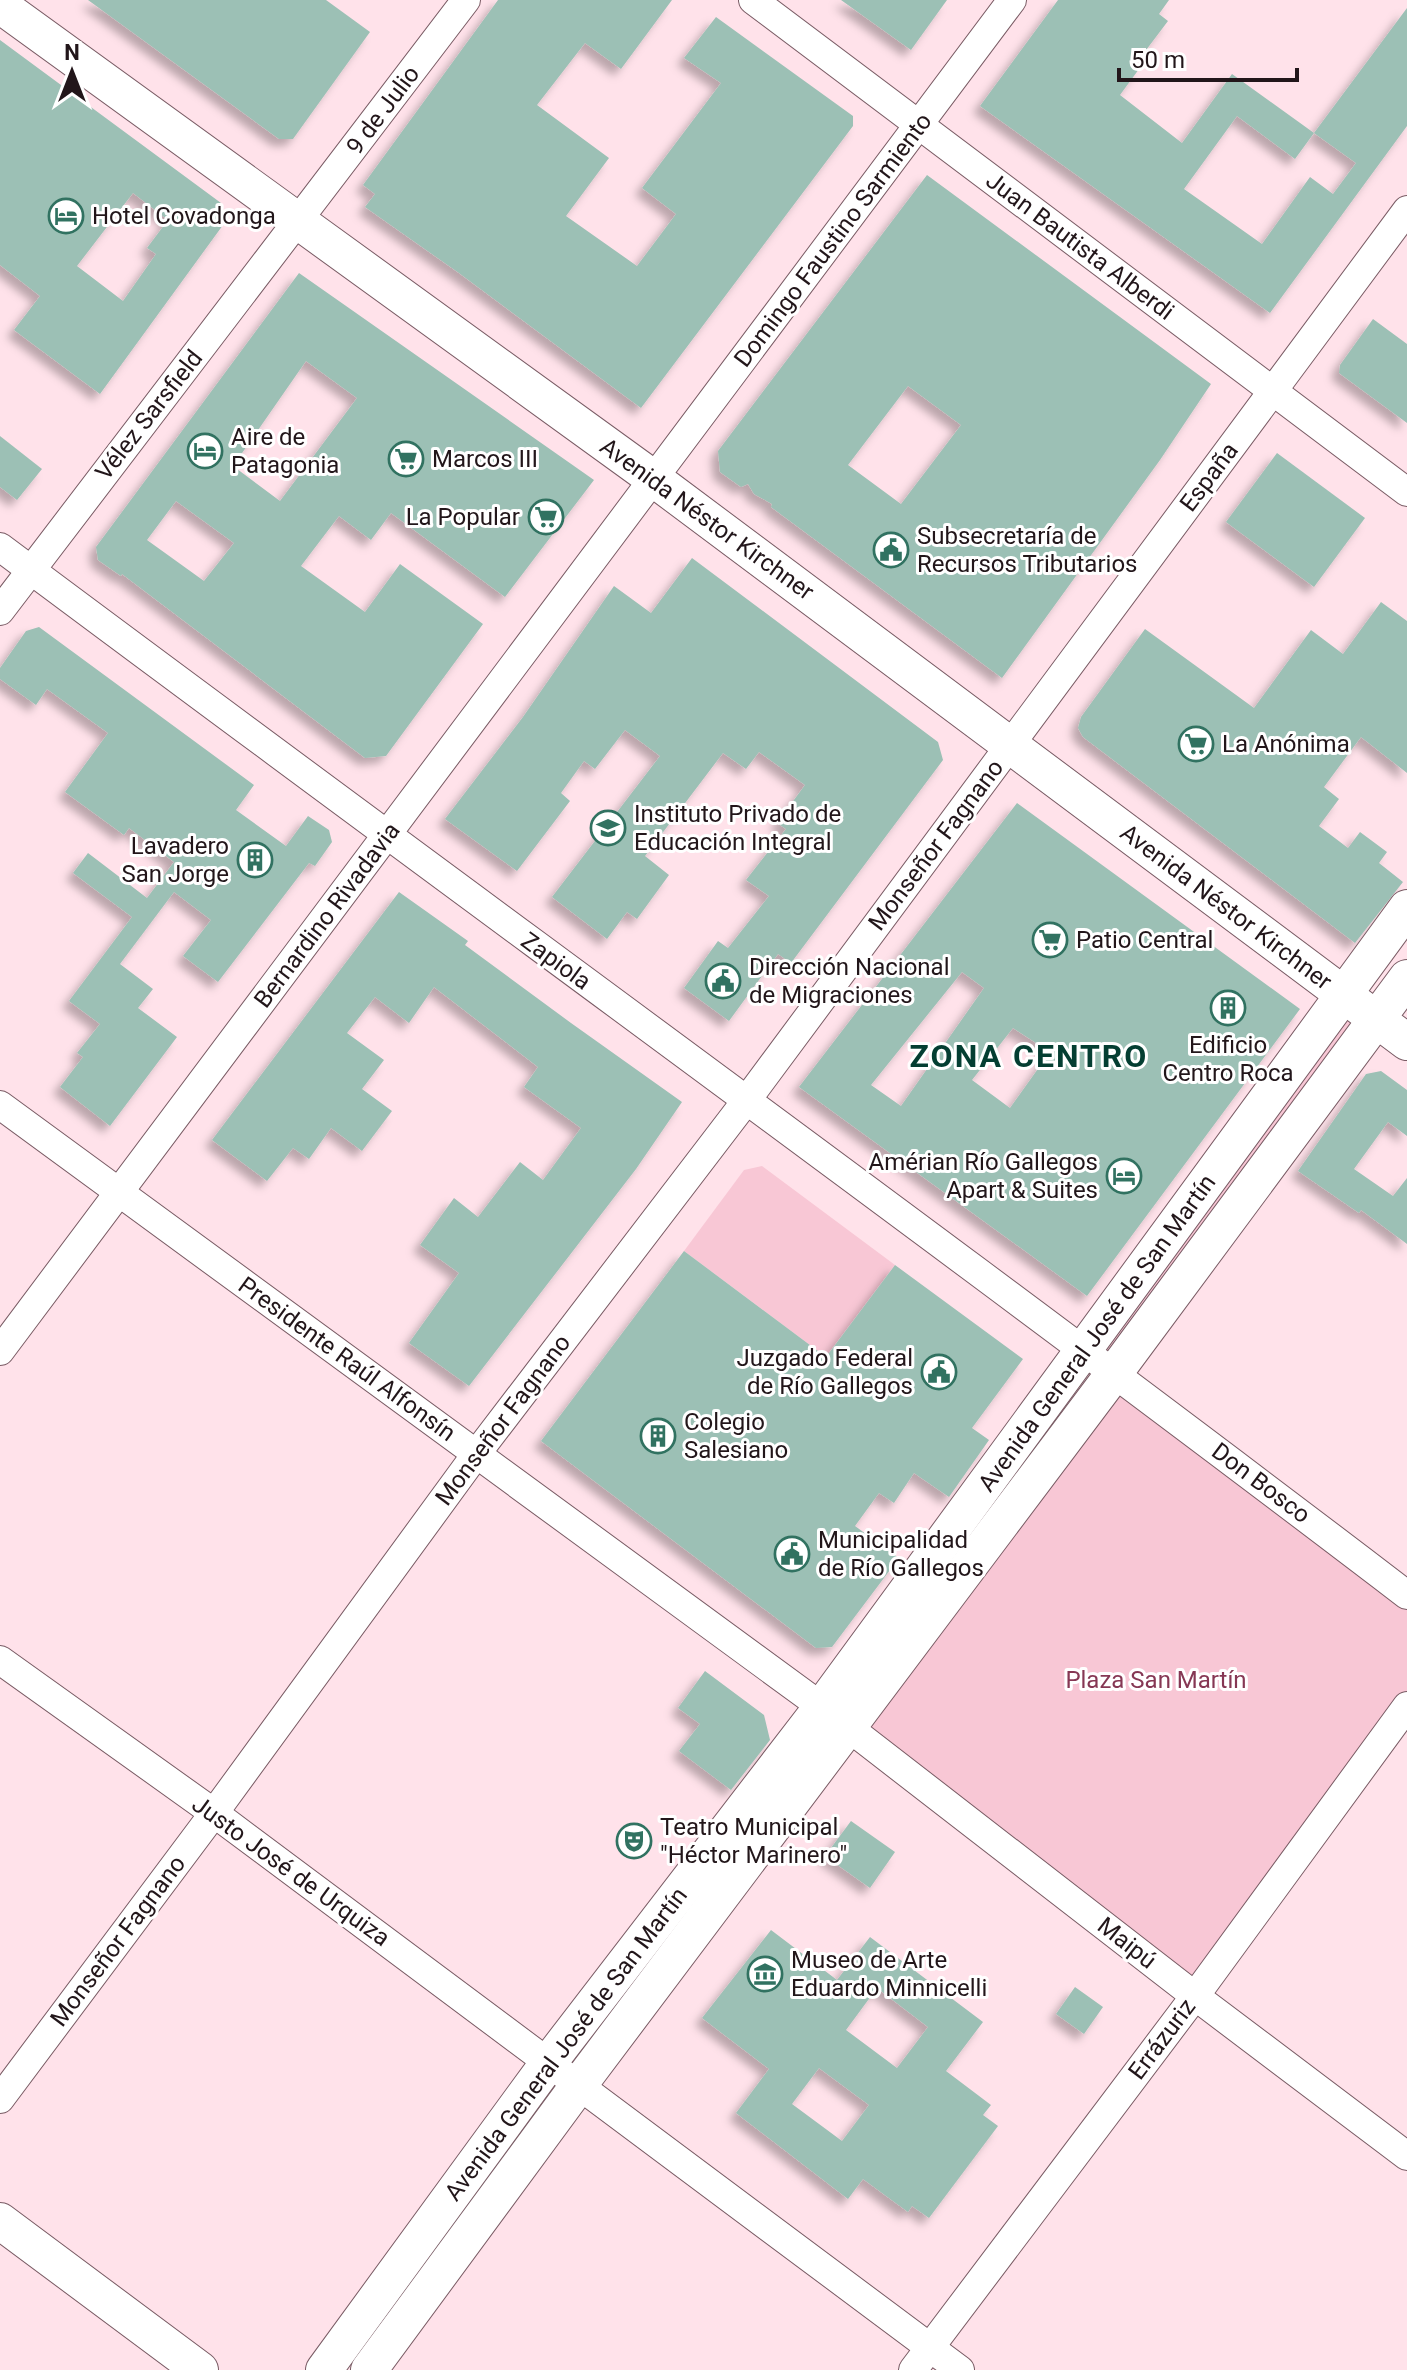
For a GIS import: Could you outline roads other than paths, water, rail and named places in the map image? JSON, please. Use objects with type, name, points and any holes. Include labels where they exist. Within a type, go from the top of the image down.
[{"type":"main road","name":"Avenida Néstor Kirchner","points":[[0,5],[654,479],[1407,1042]]},
{"type":"main road","name":"Avenida General José de San Martín","points":[[369,2370],[578,2086],[1085,1350],[1407,908]]},
{"type":"main road","name":"Avenida General José de San Martín","points":[[324,2370],[549,2062],[1115,1372],[1407,978]]},
{"type":"main road","points":[[0,2221],[200,2370]]},
{"type":"street","name":"9 de Julio","points":[[299,220],[466,0]]},
{"type":"street","name":"Juan Bautista Alberdi","points":[[753,0],[1407,492]]},
{"type":"street","name":"Domingo Faustino Sarmiento","points":[[654,479],[1012,0]]},
{"type":"street","name":"España","points":[[1011,744],[1407,210]]},
{"type":"street","name":"Vélez Sarsfield","points":[[0,611],[299,220]]},
{"type":"street","name":"Bernardino Rivadavia","points":[[0,1351],[654,479]]},
{"type":"street","name":"Zapiola","points":[[0,547],[386,836],[1115,1372]]},
{"type":"street","name":"Monseñor Fagnano","points":[[0,2099],[477,1453],[746,1101],[1011,744]]},
{"type":"street","name":"Presidente Raúl Alfonsín","points":[[0,1105],[835,1717]]},
{"type":"street","name":"Don Bosco","points":[[1115,1372],[1407,1595]]},
{"type":"street","name":"Justo José de Urquiza","points":[[0,1660],[214,1813],[549,2062],[922,2359],[960,2370]]},
{"type":"street","name":"Errázuriz","points":[[922,2359],[1195,1996],[1407,1706]]},
{"type":"street","name":"Maipú","points":[[835,1717],[1407,2156]]},
{"type":"place","name":"Hotel Covadonga","points":[[66,216]]},
{"type":"place","name":"Aire de Patagonia","points":[[205,451]]},
{"type":"place","name":"Marcos III","points":[[406,459]]},
{"type":"place","name":"La Popular","points":[[546,517]]},
{"type":"place","name":"Subsecretaría de Recursos Tributarios","points":[[891,550]]},
{"type":"place","name":"La Anónima","points":[[1196,744]]},
{"type":"place","name":"Instituto Privado de Educación Integral","points":[[608,828]]},
{"type":"place","name":"Lavadero San Jorge","points":[[255,860]]},
{"type":"place","name":"Patio Central","points":[[1050,940]]},
{"type":"place","name":"Dirección Nacional de Migraciones","points":[[723,981]]},
{"type":"place","name":"Edificio Centro Roca","points":[[1228,1008]]},
{"type":"place","name":"Amérian Río Gallegos Apart & Suites","points":[[1124,1176]]},
{"type":"place","name":"Juzgado Federal de Río Gallegos","points":[[939,1372]]},
{"type":"place","name":"Colegio Salesiano","points":[[658,1436]]},
{"type":"place","name":"Municipalidad de Río Gallegos","points":[[792,1554]]},
{"type":"place","name":"Teatro Municipal \"Héctor Marinero\"","points":[[634,1841]]},
{"type":"place","name":"Museo de Arte Eduardo Minnicelli","points":[[765,1974]]},
{"type":"district","name":"ZONA CENTRO","points":[[1029,1056]]},
{"type":"park label","name":"Plaza San Martín","points":[[1156,1680]]}]
